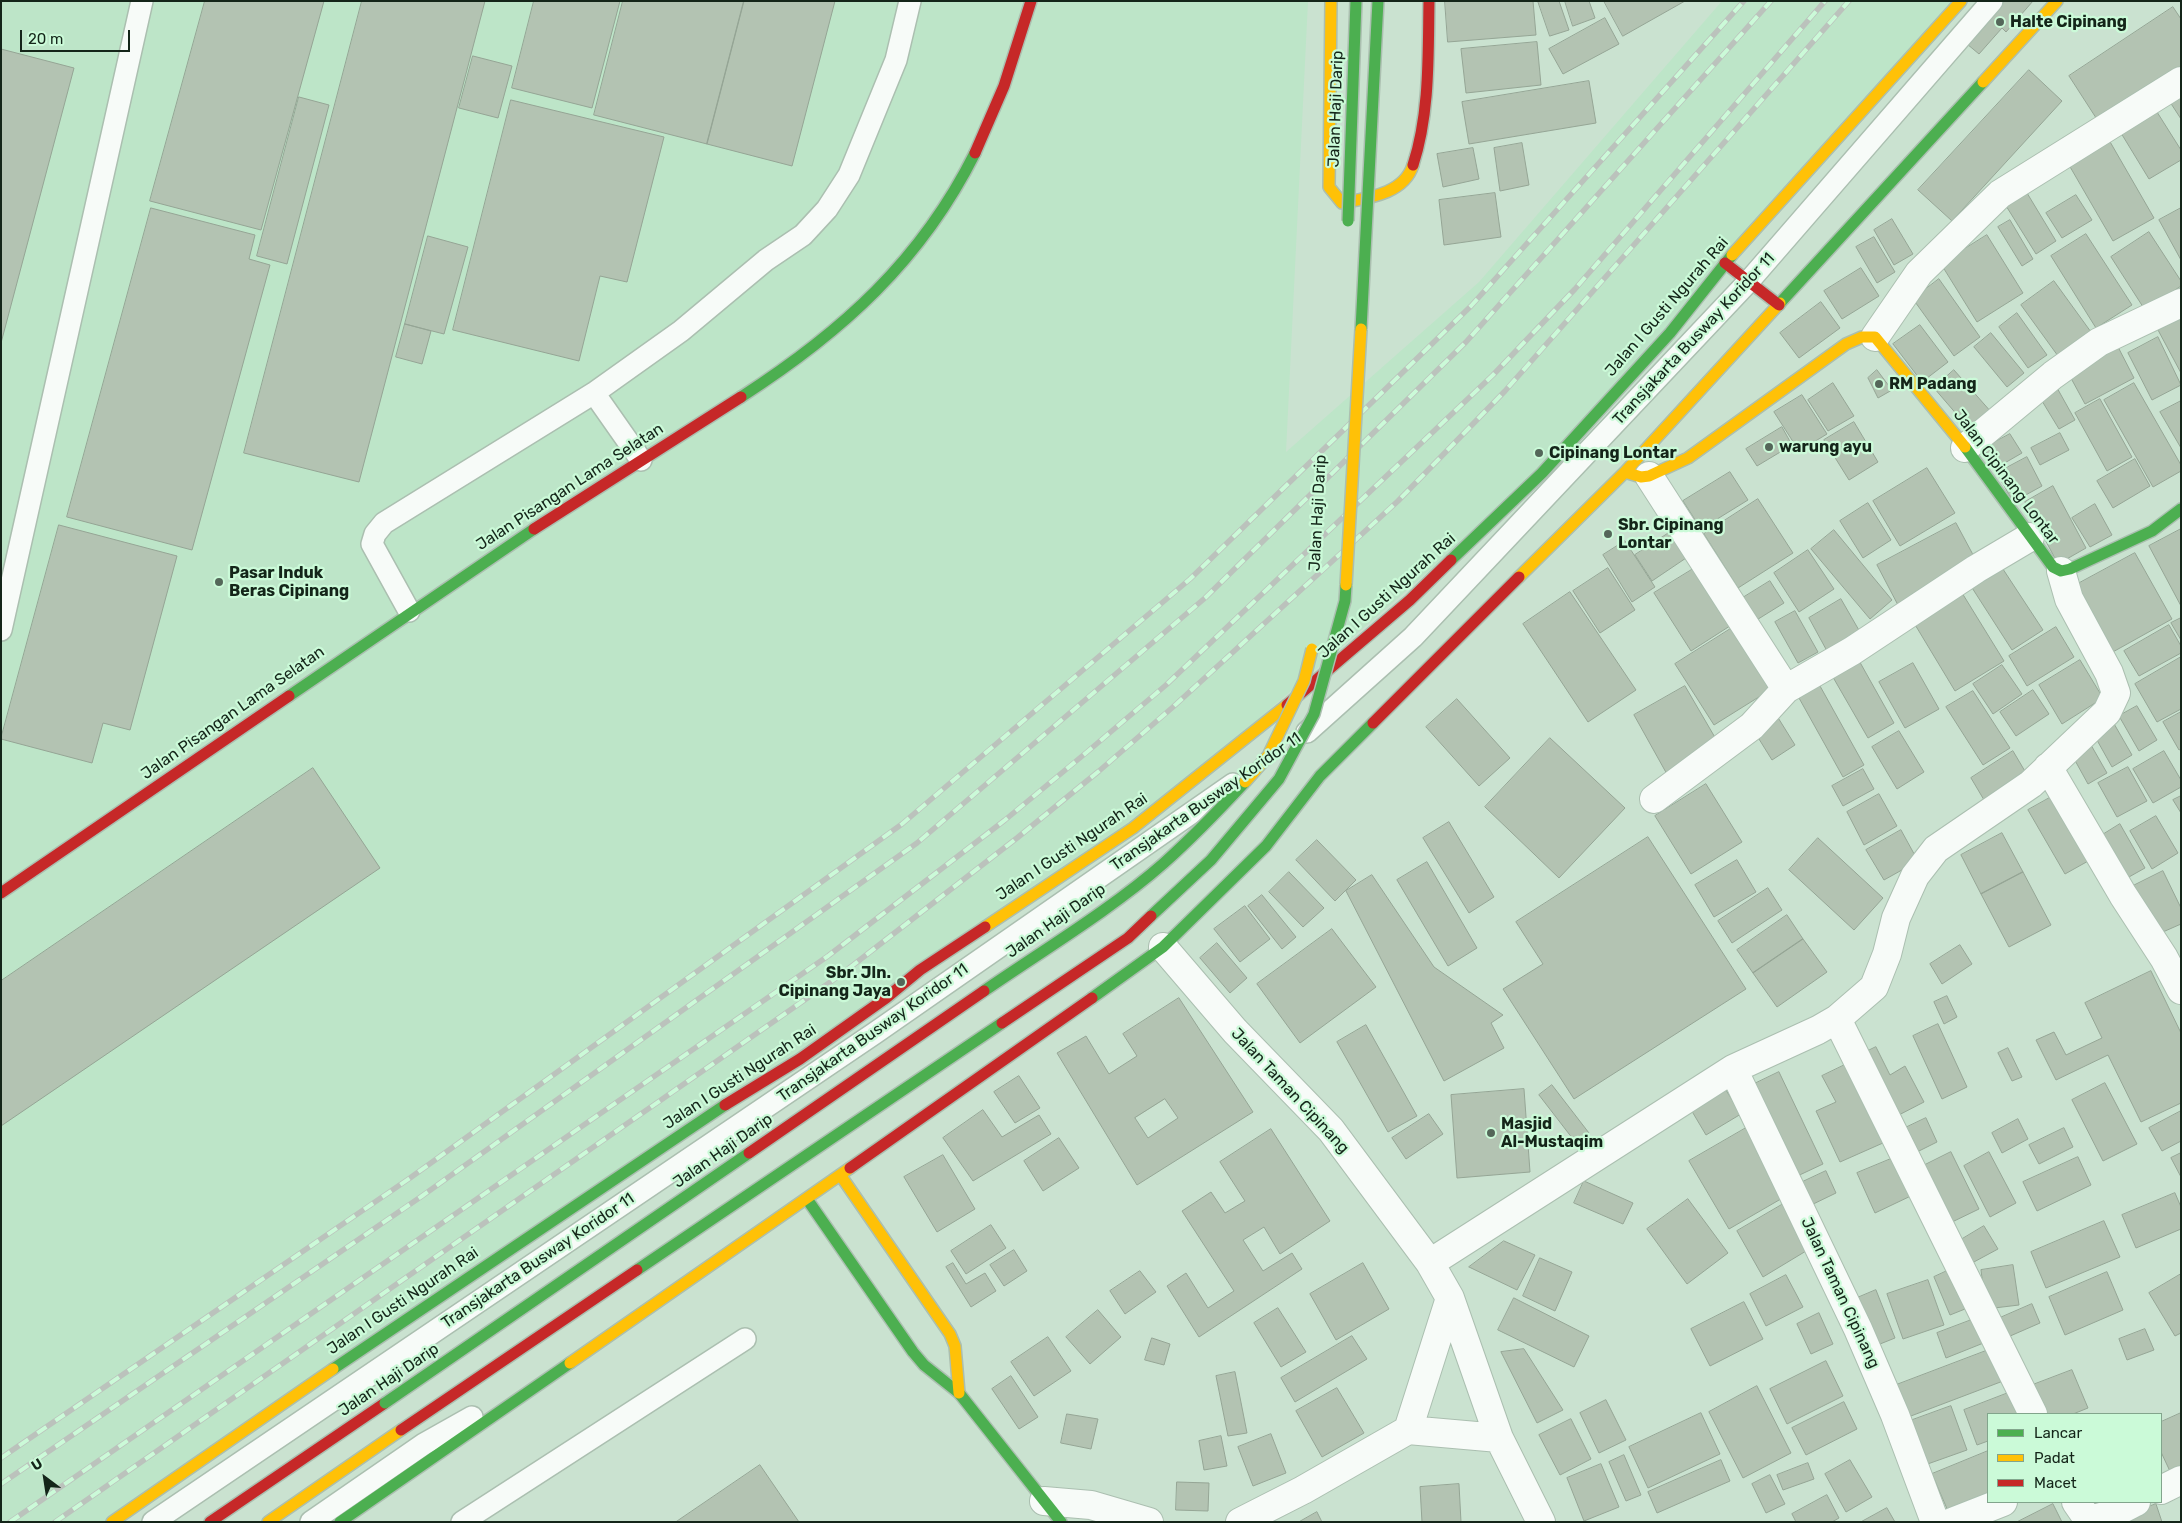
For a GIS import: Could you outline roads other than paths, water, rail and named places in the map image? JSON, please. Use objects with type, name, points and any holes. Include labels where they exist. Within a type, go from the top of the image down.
[{"type":"main road","name":"Jalan Pisangan Lama Selatan","points":[[1,893],[409,612],[640,460],[779,374],[822,343],[874,297],[906,260],[936,220],[968,167],[994,113],[1032,1]]},
{"type":"main road","points":[[1331,1],[1329,187],[1342,203],[1377,196],[1405,181],[1418,154],[1424,125],[1429,1]]},
{"type":"main road","name":"Jalan Haji Darip","points":[[1348,235],[1356,1]]},
{"type":"main road","name":"Jalan Haji Darip","points":[[268,1522],[1128,938],[1211,860],[1279,779],[1314,714],[1345,601],[1352,528],[1378,1]]},
{"type":"main road","name":"Jalan I Gusti Ngurah Rai","points":[[112,1522],[424,1306],[664,1147],[711,1113],[800,1059],[886,998],[920,970],[1134,828],[1307,689],[1416,593],[1542,473],[1670,332],[1725,263],[1962,1]]},
{"type":"main road","points":[[340,1522],[807,1200],[1163,947],[1266,846],[1320,776],[1637,474],[1779,305],[2057,1]]},
{"type":"main road","points":[[1725,263],[1779,305]]},
{"type":"main road","points":[[1637,474],[1688,458],[1846,344],[1862,337],[1875,337]]},
{"type":"main road","name":"Jalan Cipinang Lontar","points":[[1875,337],[1965,448],[2053,567],[2061,571]]},
{"type":"main road","points":[[2061,571],[2070,570],[2152,531],[2181,509]]},
{"type":"main road","name":"Jalan Haji Darip","points":[[210,1522],[1103,909],[1163,864],[1213,817],[1268,756],[1304,681],[1316,636]]},
{"type":"main road","points":[[841,1176],[950,1334],[955,1346],[959,1393]]},
{"type":"main road","points":[[807,1200],[913,1352],[924,1365],[959,1393],[1052,1512]]},
{"type":"street","points":[[1875,337],[1919,273],[2000,194],[2181,81]]},
{"type":"street","points":[[1965,448],[2053,375],[2099,342],[2181,303]]},
{"type":"street","points":[[1637,474],[1786,689]]},
{"type":"street","points":[[1654,799],[1752,726],[1786,689],[1852,651],[1976,569],[2030,537]]},
{"type":"street","points":[[1430,1263],[1733,1070],[1810,1034],[1837,1019],[1874,987],[1887,954],[1896,918],[1915,876],[1936,849],[2031,784],[2107,712],[2116,693],[2110,674],[2069,599],[2061,571]]},
{"type":"street","points":[[2048,767],[2122,895],[2164,958],[2181,990]]},
{"type":"street","name":"Jalan Taman Cipinang","points":[[1163,947],[1235,1031],[1331,1130],[1430,1263],[1450,1298],[1499,1438],[1541,1522]]},
{"type":"street","points":[[1837,1019],[2033,1413]]},
{"type":"street","name":"Jalan Taman Cipinang","points":[[1733,1070],[1858,1329],[1895,1415],[1935,1522]]},
{"type":"street","points":[[1408,1430],[1450,1298]]},
{"type":"street","points":[[1240,1522],[1304,1490],[1408,1430],[1499,1438]]},
{"type":"street","points":[[2162,1490],[2181,1480]]},
{"type":"street","points":[[1952,1522],[2000,1503]]},
{"type":"street","points":[[2077,1503],[2087,1518],[2094,1519],[2104,1518],[2134,1503]]},
{"type":"street","points":[[1052,1512],[1091,1505],[1149,1522]]},
{"type":"lane","points":[[1,630],[142,1]]},
{"type":"lane","points":[[409,612],[372,544],[375,534],[384,523],[594,393],[681,331],[766,260],[803,235],[827,209],[849,175],[896,60],[910,1]]},
{"type":"lane","name":"Transjakarta Busway Koridor 11","points":[[153,1522],[867,1038],[1306,732],[1413,637],[1749,281],[1992,1]]},
{"type":"lane","points":[[594,393],[640,460]]},
{"type":"lane","points":[[462,1522],[745,1339]]},
{"type":"lane","points":[[311,1522],[424,1444],[474,1416],[525,1395]]},
{"type":"railway","points":[[1,1458],[410,1178],[902,824],[1190,579],[1471,306],[1744,1]]},
{"type":"railway","points":[[1,1484],[422,1196],[917,843],[1205,598],[1466,342],[1771,1]]},
{"type":"railway","points":[[10,1522],[828,956],[1005,820],[1087,752],[1166,685],[1493,375],[1575,289],[1825,1]]},
{"type":"railway","points":[[55,1522],[839,976],[1017,838],[1099,771],[1173,707],[1398,501],[1505,391],[1849,1]]},
{"type":"place","name":"Halte Cipinang","points":[[2000,22]]},
{"type":"place","name":"RM Padang","points":[[1879,384]]},
{"type":"place","name":"warung ayu","points":[[1769,447]]},
{"type":"place","name":"Cipinang Lontar","points":[[1539,453]]},
{"type":"place","name":"Sbr. Cipinang Lontar","points":[[1608,534]]},
{"type":"place","name":"Pasar Induk Beras Cipinang","points":[[219,582]]},
{"type":"place","name":"Sbr. Jln. Cipinang Jaya","points":[[901,982]]},
{"type":"place","name":"Masjid Al-Mustaqim","points":[[1491,1133]]}]
